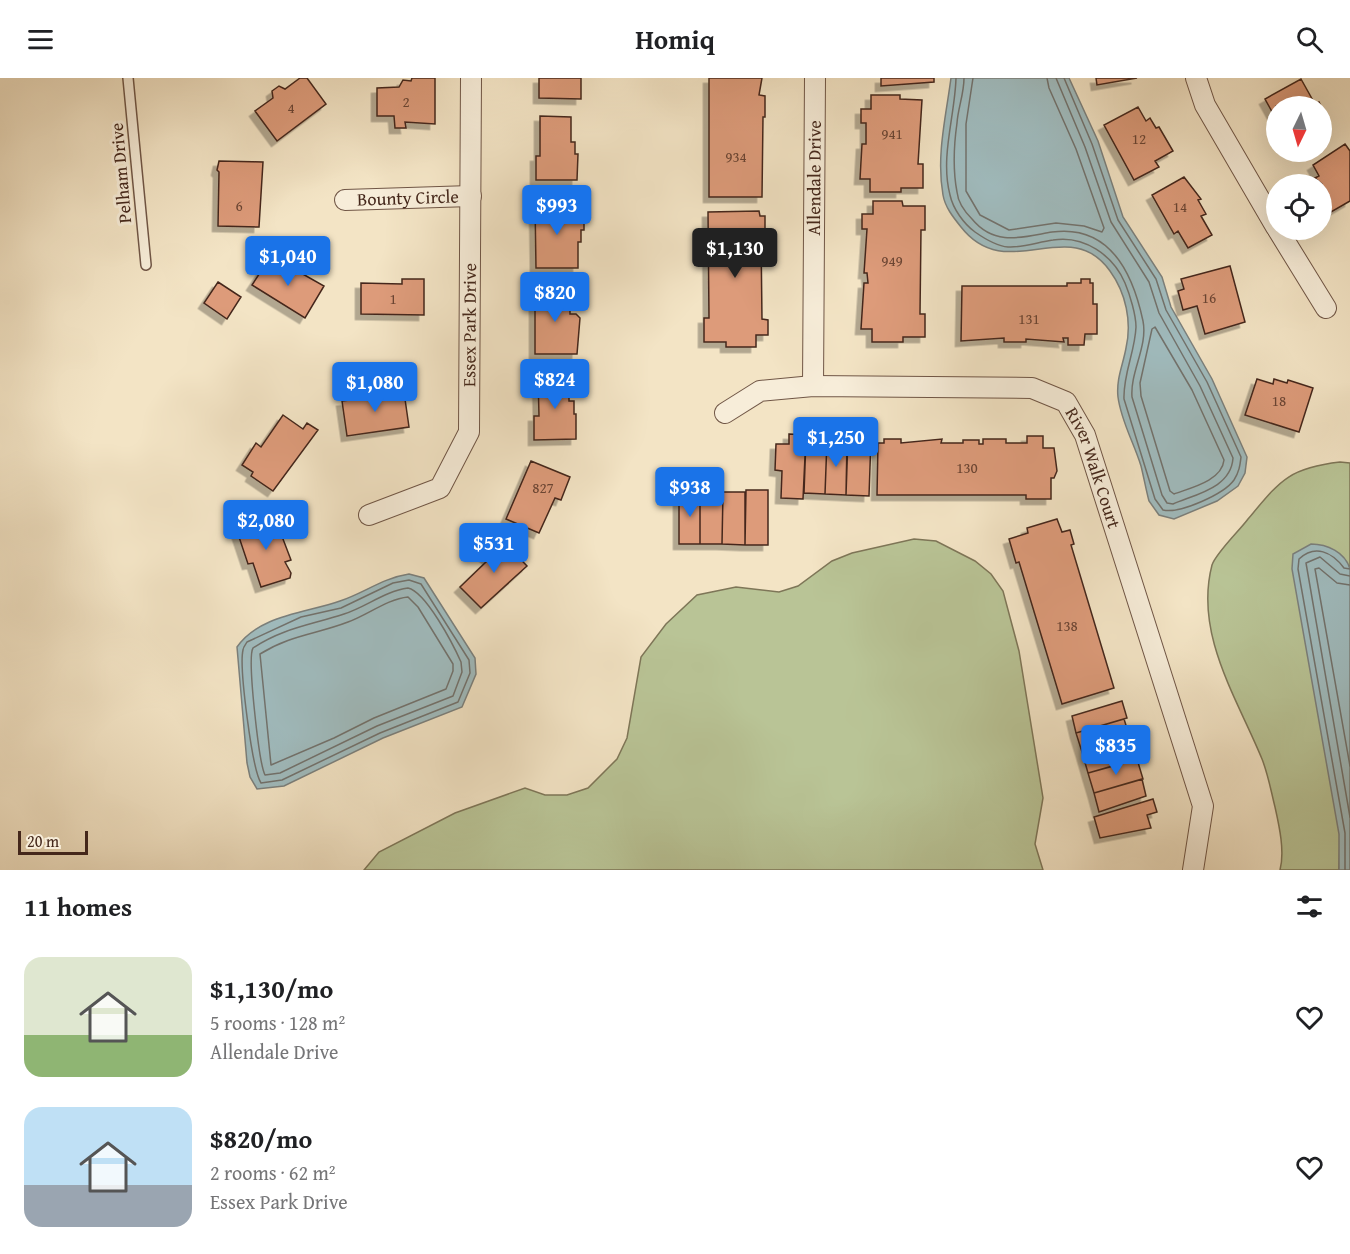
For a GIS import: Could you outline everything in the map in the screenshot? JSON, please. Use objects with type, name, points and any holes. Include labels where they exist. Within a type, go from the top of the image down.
[{"type":"street","name":"Essex Park Drive","points":[[369,516],[440,488],[469,432],[471,78]]},
{"type":"street","name":"Allendale Drive","points":[[813,386],[815,78]]},
{"type":"street","points":[[1197,78],[1205,105],[1266,209]]},
{"type":"street","name":"Bounty Circle","points":[[345,200],[471,196]]},
{"type":"street","points":[[1284,240],[1326,308]]},
{"type":"street","name":"River Walk Court","points":[[725,413],[759,391],[813,386],[1032,388],[1066,402],[1085,435],[1203,806],[1193,870]]},
{"type":"lane","name":"Pelham Drive","points":[[128,78],[146,265]]},
{"type":"green space","points":[[1340,462],[1350,463],[1350,569],[1349,565],[1339,870],[1280,870],[1281,838],[1268,777],[1230,689],[1213,641],[1208,591],[1214,560],[1277,486],[1286,478],[1308,468]]},
{"type":"green space","points":[[914,539],[936,541],[975,561],[991,574],[1003,591],[1019,651],[1043,798],[1035,844],[1043,870],[364,870],[379,852],[455,813],[525,788],[545,795],[567,795],[588,788],[617,759],[627,738],[641,657],[666,624],[697,595],[736,587],[779,592],[798,586],[832,561],[852,553]]},
{"type":"water","points":[[951,78],[1069,78],[1098,141],[1123,217],[1162,277],[1171,307],[1212,379],[1247,457],[1245,473],[1238,486],[1217,501],[1174,519],[1159,515],[1149,501],[1141,466],[1118,397],[1119,378],[1128,338],[1128,318],[1124,298],[1110,271],[1094,255],[1076,248],[998,251],[979,243],[961,227],[950,212],[943,195],[941,166],[942,136]]},
{"type":"water","points":[[1311,544],[1335,550],[1348,563],[1350,569],[1350,870],[1339,870],[1339,834],[1292,569],[1293,554]]},
{"type":"water","points":[[409,574],[424,578],[475,658],[476,674],[462,707],[383,738],[284,786],[257,789],[250,777],[247,763],[237,647],[246,636],[258,628],[284,616],[349,598],[391,579]]},
{"type":"building","points":[[300,78],[307,78],[326,104],[277,141],[255,111],[273,98],[272,91],[279,86],[285,89]]},
{"type":"building","points":[[412,78],[435,78],[435,124],[405,122],[406,128],[395,128],[394,116],[377,116],[377,88],[399,87],[403,80],[411,81]]},
{"type":"building","points":[[539,78],[581,78],[581,99],[539,98]]},
{"type":"building","points":[[709,78],[762,78],[759,95],[765,96],[765,117],[763,117],[762,197],[709,197]]},
{"type":"building","points":[[881,78],[934,78],[934,82],[881,86]]},
{"type":"building","points":[[1096,78],[1137,78],[1097,85]]},
{"type":"building","points":[[1301,79],[1311,96],[1270,96]]},
{"type":"building","points":[[871,95],[900,95],[900,99],[922,100],[918,164],[923,164],[923,188],[901,188],[901,192],[870,192],[870,179],[860,179],[862,144],[866,144],[866,123],[861,123],[861,109],[871,109]]},
{"type":"building","points":[[1138,107],[1146,121],[1150,118],[1156,128],[1159,127],[1173,151],[1155,161],[1159,167],[1134,180],[1104,125]]},
{"type":"building","points":[[540,116],[571,117],[571,142],[575,142],[575,154],[578,154],[577,180],[536,180],[536,156],[540,156]]},
{"type":"building","points":[[1345,144],[1350,151],[1350,201],[1332,211],[1332,174],[1318,174],[1313,165],[1318,162],[1332,162],[1332,153]]},
{"type":"building","points":[[219,161],[263,162],[259,227],[218,226],[219,172],[217,170]]},
{"type":"building","points":[[1184,177],[1201,199],[1198,200],[1206,214],[1201,216],[1212,235],[1188,248],[1178,231],[1174,234],[1152,195]]},
{"type":"building","points":[[873,201],[902,201],[903,206],[925,206],[925,230],[921,230],[920,314],[925,314],[925,337],[903,337],[903,342],[872,342],[872,329],[861,329],[864,283],[868,283],[867,273],[864,273],[867,229],[862,229],[862,214],[873,214]]},
{"type":"building","points":[[535,204],[571,204],[570,214],[584,214],[584,230],[581,230],[581,242],[578,242],[578,268],[536,268]]},
{"type":"building","points":[[759,211],[760,216],[765,216],[765,235],[761,235],[762,319],[768,320],[768,335],[756,335],[756,347],[726,347],[726,342],[704,342],[704,318],[709,318],[708,212]]},
{"type":"building","points":[[271,256],[324,286],[305,318],[252,285]]},
{"type":"building","points":[[1230,266],[1245,322],[1205,334],[1197,306],[1183,310],[1178,291],[1184,289],[1181,279]]},
{"type":"building","points":[[402,279],[424,279],[424,315],[361,314],[361,283],[402,284]]},
{"type":"building","points":[[1081,279],[1090,279],[1090,283],[1093,283],[1093,304],[1097,304],[1097,334],[1085,334],[1084,345],[1068,345],[1068,338],[1063,338],[1064,342],[1026,339],[1026,342],[1004,342],[1004,338],[961,341],[962,286],[1067,286],[1067,283],[1081,283]]},
{"type":"building","points":[[218,282],[241,297],[227,319],[204,303]]},
{"type":"building","points":[[535,290],[570,290],[570,314],[576,314],[580,318],[577,354],[535,354]]},
{"type":"building","points":[[569,376],[569,401],[574,401],[574,414],[576,414],[576,439],[534,440],[534,416],[539,416],[538,377]]},
{"type":"building","points":[[1257,379],[1273,384],[1274,379],[1287,383],[1288,380],[1313,388],[1299,432],[1245,415]]},
{"type":"building","points":[[375,390],[380,396],[404,392],[409,427],[347,436],[342,401],[364,398],[365,392]]},
{"type":"building","points":[[283,415],[303,429],[307,423],[318,430],[273,491],[251,476],[253,472],[242,465],[256,443],[261,447]]},
{"type":"building","points":[[789,434],[806,435],[803,499],[781,498],[782,471],[775,470],[776,444],[789,444]]},
{"type":"building","points":[[1027,436],[1043,436],[1043,448],[1054,448],[1057,471],[1054,478],[1051,478],[1051,499],[1026,499],[1026,495],[877,495],[878,443],[884,443],[884,439],[901,439],[901,443],[942,439],[941,443],[979,440],[979,444],[983,444],[983,439],[1006,439],[1006,443],[1027,443]]},
{"type":"building","points":[[848,437],[871,438],[869,496],[846,495]]},
{"type":"building","points":[[806,439],[827,440],[825,494],[804,493]]},
{"type":"building","points":[[827,440],[847,441],[846,495],[825,494]]},
{"type":"building","points":[[531,461],[570,477],[561,500],[555,498],[539,533],[506,519]]},
{"type":"building","points":[[700,489],[716,489],[716,493],[723,492],[722,544],[700,544]]},
{"type":"building","points":[[746,490],[768,490],[768,545],[745,545]]},
{"type":"building","points":[[723,492],[745,492],[745,545],[722,544]]},
{"type":"building","points":[[679,493],[700,493],[700,544],[679,544]]},
{"type":"building","points":[[275,518],[291,560],[285,562],[291,573],[290,578],[261,587],[253,563],[248,564],[236,528]]},
{"type":"building","points":[[1057,519],[1062,532],[1070,530],[1074,544],[1071,545],[1114,688],[1062,704],[1019,562],[1016,563],[1009,539],[1028,533],[1027,528]]},
{"type":"building","points":[[502,540],[527,566],[481,608],[460,587],[489,559],[485,556]]},
{"type":"building","points":[[1122,701],[1127,718],[1076,733],[1072,716]]},
{"type":"building","points":[[1124,719],[1130,738],[1082,752],[1076,733]]},
{"type":"building","points":[[1129,738],[1135,760],[1088,773],[1082,752]]},
{"type":"building","points":[[1137,759],[1143,779],[1094,793],[1088,773]]},
{"type":"building","points":[[1142,779],[1146,796],[1099,812],[1094,793]]},
{"type":"building","points":[[1153,799],[1157,812],[1147,815],[1151,828],[1100,838],[1094,817]]}]
